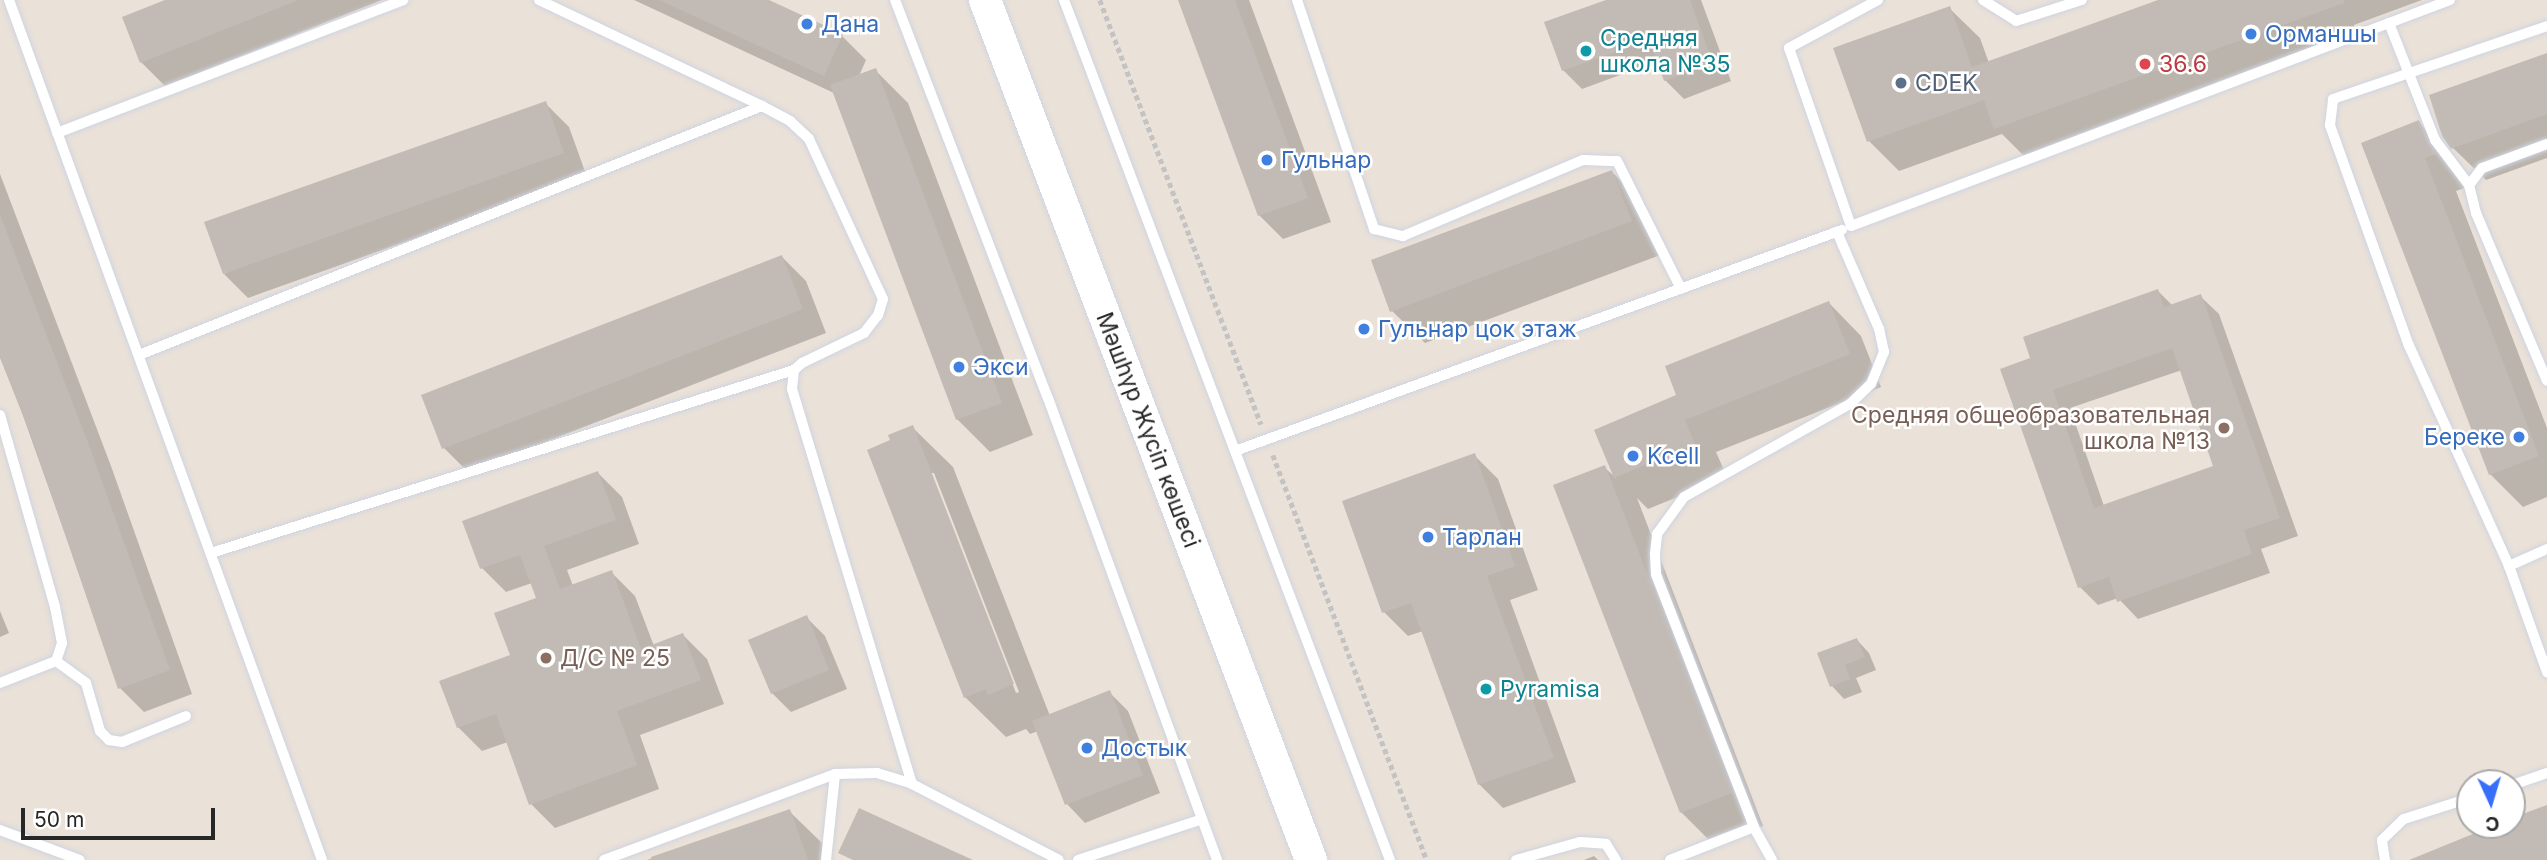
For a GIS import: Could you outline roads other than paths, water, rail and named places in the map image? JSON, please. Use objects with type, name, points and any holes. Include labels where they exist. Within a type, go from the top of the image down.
[{"type":"main road","name":"Мәшһүр Жүсіп көшесі","points":[[985,0],[1311,860]]},
{"type":"lane","points":[[9,0],[322,860]]},
{"type":"lane","points":[[57,133],[403,0]]},
{"type":"lane","points":[[211,554],[794,370],[802,363],[864,333],[878,315],[883,299],[809,139],[790,121],[539,0]]},
{"type":"lane","points":[[895,0],[1048,398],[1200,820],[1217,860]]},
{"type":"lane","points":[[1064,0],[1390,860]]},
{"type":"lane","points":[[1297,0],[1374,229],[1403,236],[1583,160],[1617,161],[1681,289]]},
{"type":"lane","points":[[1851,226],[1789,48],[1878,0]]},
{"type":"lane","points":[[1983,0],[2016,21],[2082,0]]},
{"type":"lane","points":[[1235,451],[1837,232],[2450,0]]},
{"type":"lane","points":[[2389,23],[2435,140],[2469,186],[2476,213],[2547,382]]},
{"type":"lane","points":[[2547,26],[2333,99],[2330,125],[2409,346],[2510,566],[2547,672]]},
{"type":"lane","points":[[139,355],[762,106]]},
{"type":"lane","points":[[2469,186],[2482,168],[2547,144]]},
{"type":"lane","points":[[1772,860],[1754,827],[1656,574],[1657,534],[1684,497],[1850,404],[1871,384],[1884,352],[1879,329],[1837,232]]},
{"type":"lane","points":[[794,370],[792,389],[912,784]]},
{"type":"lane","points":[[0,415],[55,607],[62,643],[56,660],[0,683]]},
{"type":"lane","points":[[2510,566],[2547,549]]},
{"type":"lane","points":[[56,660],[86,683],[100,731],[109,740],[121,742],[187,716]]},
{"type":"lane","points":[[604,860],[835,774],[877,772],[912,784],[1059,860]]},
{"type":"lane","points":[[2526,780],[2547,773]]},
{"type":"lane","points":[[826,860],[835,774]]},
{"type":"lane","points":[[2385,860],[2382,840],[2404,819],[2456,802]]},
{"type":"lane","points":[[1078,860],[1200,820]]},
{"type":"lane","points":[[1670,860],[1754,827]]},
{"type":"lane","points":[[0,830],[80,860]]},
{"type":"lane","points":[[1516,860],[1580,842],[1606,844],[1616,860]]},
{"type":"place","name":"Дана","points":[[807,24]]},
{"type":"place","name":"Орманшы","points":[[2251,34]]},
{"type":"place","name":"Средняя школа №35","points":[[1586,51]]},
{"type":"place","name":"36.6","points":[[2145,64]]},
{"type":"place","name":"CDEK","points":[[1901,83]]},
{"type":"place","name":"Гульнар","points":[[1267,160]]},
{"type":"place","name":"Гульнар цок этаж","points":[[1364,329]]},
{"type":"place","name":"Экси","points":[[959,367]]},
{"type":"place","name":"Средняя общеобразовательная школа №13","points":[[2224,428]]},
{"type":"place","name":"Береке","points":[[2519,437]]},
{"type":"place","name":"Kcell","points":[[1633,456]]},
{"type":"place","name":"Тарлан","points":[[1428,537]]},
{"type":"place","name":"Д/С № 25","points":[[546,658]]},
{"type":"place","name":"Pyramisa","points":[[1486,689]]},
{"type":"place","name":"Достык","points":[[1087,748]]}]
